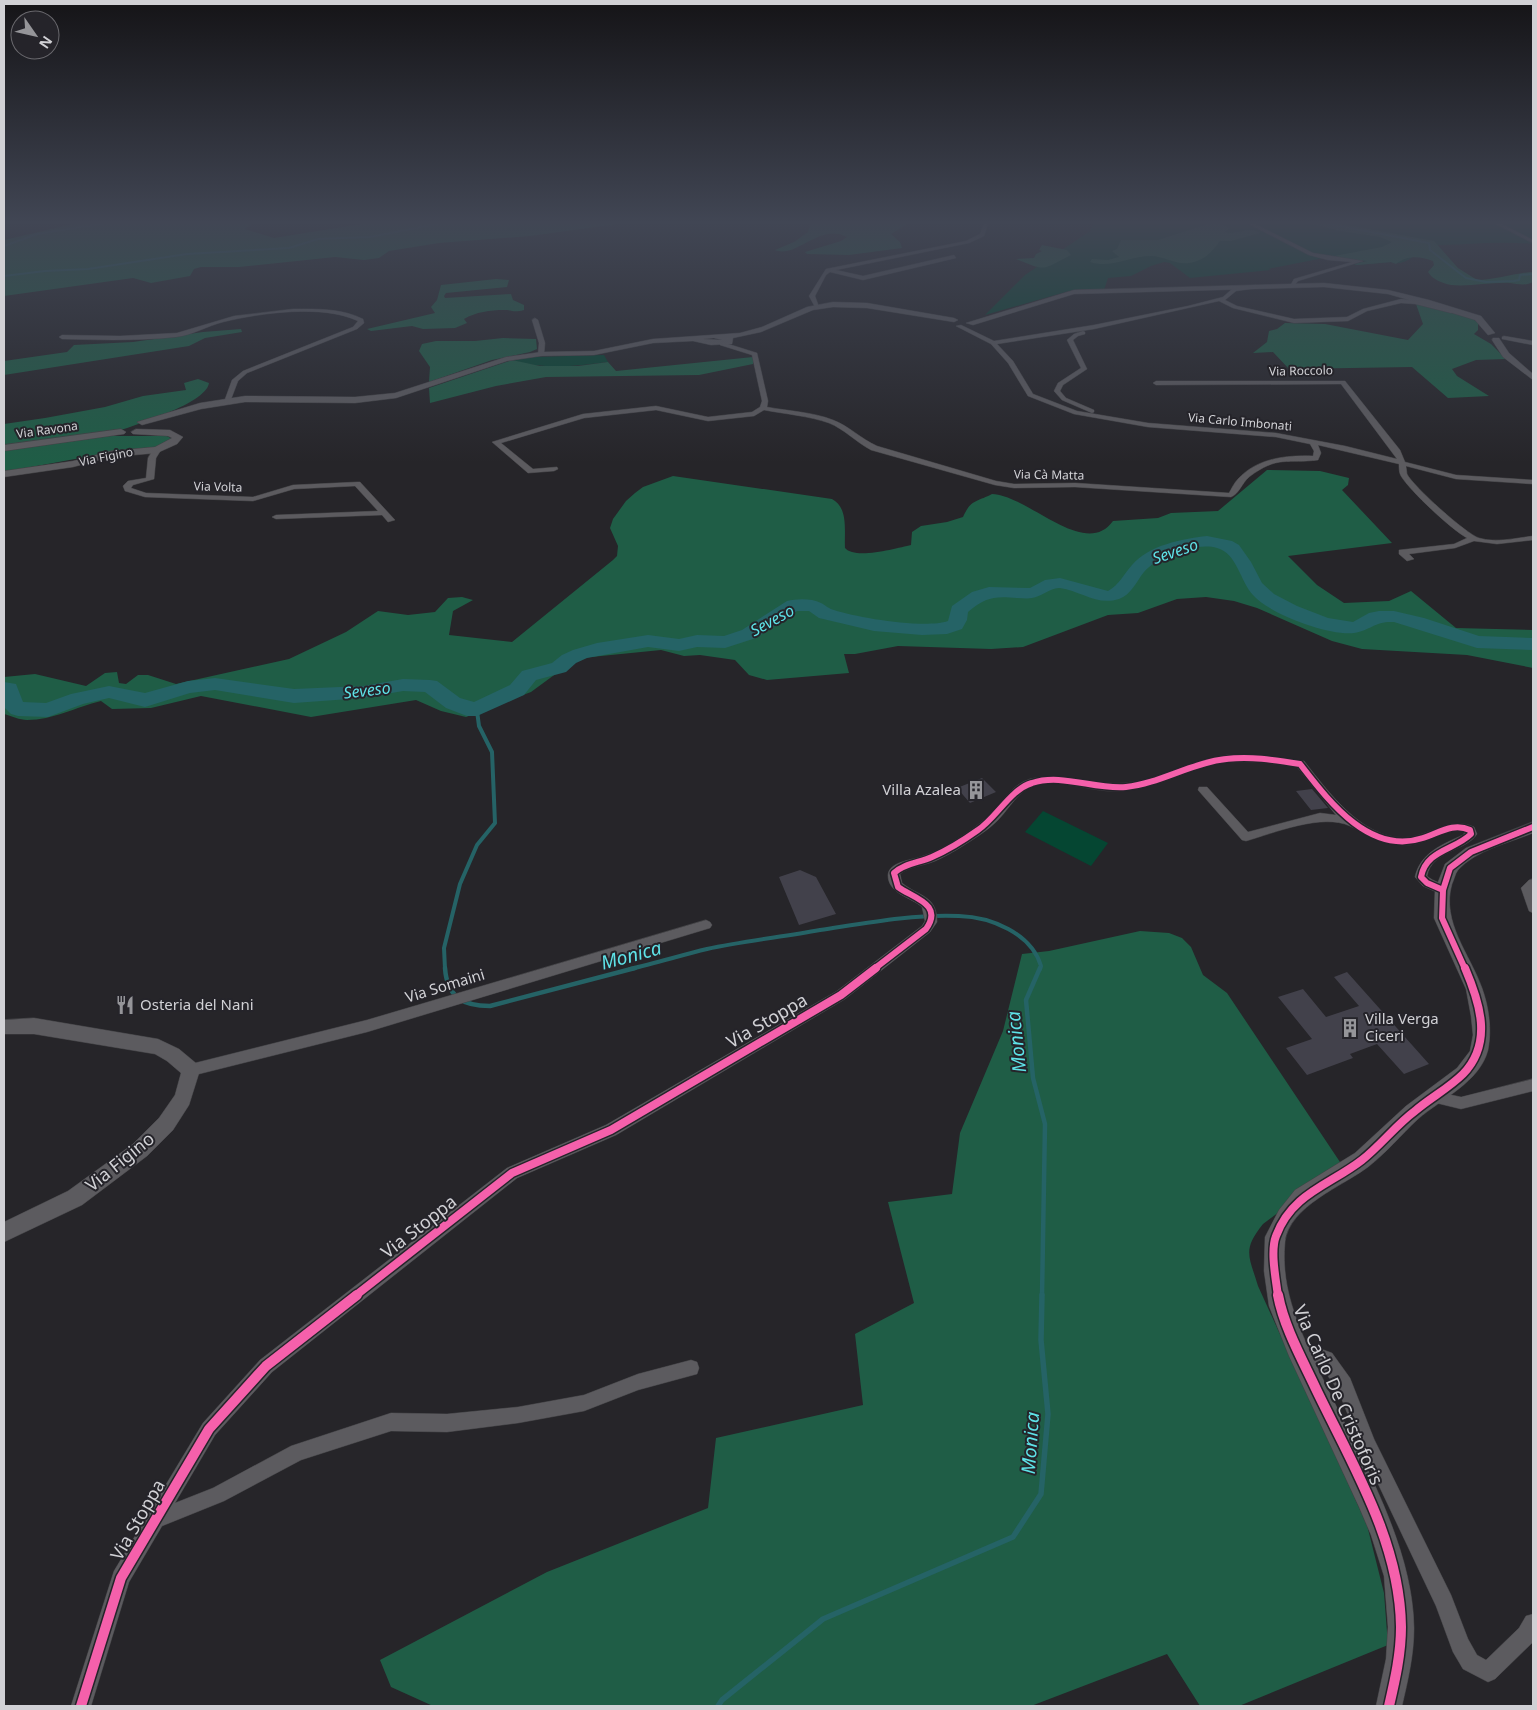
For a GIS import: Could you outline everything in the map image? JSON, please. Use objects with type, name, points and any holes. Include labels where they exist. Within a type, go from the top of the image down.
[{"type":"street","points":[[728,341],[770,327],[802,311],[817,306],[854,304],[961,323],[1032,304]]},
{"type":"street","points":[[993,343],[1094,328],[1204,304]]},
{"type":"street","points":[[1229,304],[1294,322],[1348,319],[1365,310],[1393,304]]},
{"type":"street","points":[[1419,304],[1465,314]]},
{"type":"street","points":[[1429,304],[1478,318],[1497,337],[1506,355],[1533,378]]},
{"type":"street","points":[[62,337],[106,339],[176,335],[194,332],[229,319],[296,311],[335,312],[357,317],[361,320],[361,323],[355,328],[245,372],[235,380],[227,402]]},
{"type":"street","points":[[535,320],[542,343],[541,354]]},
{"type":"street","points":[[961,323],[974,334]]},
{"type":"street","name":"Via Carlo Imbonati","points":[[961,323],[974,334],[993,343],[1011,362],[1027,392],[1033,397],[1092,417],[1156,426],[1248,432],[1312,441],[1456,477],[1533,482]]},
{"type":"street","points":[[1094,328],[1070,338],[1084,369],[1060,384],[1057,393],[1077,405],[1099,414],[1153,422],[1156,426]]},
{"type":"street","points":[[120,430],[148,427],[173,414],[227,402],[254,399],[355,400],[396,395],[416,390],[490,363],[541,354],[594,353],[653,341],[699,340],[707,336],[728,341],[756,354],[765,401],[761,410],[748,416],[704,419],[664,408],[629,410],[583,416],[496,442],[531,471],[554,469]]},
{"type":"street","points":[[1497,337],[1533,343]]},
{"type":"street","name":"Via Roccolo","points":[[1156,383],[1343,382],[1391,443],[1402,464]]},
{"type":"street","name":"Via Cà Matta","points":[[761,410],[830,421],[842,427],[858,440],[874,448],[953,470],[979,480],[1014,486],[1075,485],[1231,495],[1242,479],[1270,462],[1286,457],[1315,458],[1318,450],[1312,441]]},
{"type":"street","name":"Via Figino","points":[[4,474],[73,464],[111,454],[157,450],[174,442],[178,437],[170,432],[148,427],[136,432],[120,430]]},
{"type":"street","name":"Via Ravona","points":[[4,448],[34,445],[120,430]]},
{"type":"street","name":"Via Volta","points":[[157,450],[152,458],[150,478],[131,483],[127,486],[128,489],[145,495],[252,499],[293,487],[357,484],[391,520]]},
{"type":"street","points":[[1402,464],[1403,474],[1411,483],[1462,532],[1474,539],[1504,542],[1533,538]]},
{"type":"street","points":[[276,517],[378,514],[384,512]]},
{"type":"street","points":[[1410,559],[1402,552],[1455,546],[1474,539]]},
{"type":"street","name":"Via Stoppa","points":[[81,1706],[121,1578],[209,1429],[266,1366],[512,1173],[611,1130],[841,995],[926,929],[931,916],[924,901],[898,887],[894,880],[894,872],[901,866],[924,860],[965,839],[993,820],[1023,787],[1032,782],[1055,781],[1125,788],[1153,782],[1217,760],[1242,758],[1300,764],[1336,809],[1349,822]]},
{"type":"street","points":[[1203,790],[1246,836],[1329,816],[1349,822],[1381,836],[1407,842],[1454,826],[1470,830],[1471,834],[1467,838],[1424,864],[1421,877],[1443,890]]},
{"type":"street","name":"Via Carlo De Cristoforis","points":[[1389,1706],[1399,1659],[1401,1628],[1396,1576],[1383,1535],[1368,1499],[1297,1348],[1280,1306],[1274,1271],[1275,1237],[1286,1217],[1302,1197],[1362,1160],[1413,1112],[1463,1074],[1478,1054],[1482,1035],[1480,1016],[1474,989],[1442,918],[1443,890],[1450,868],[1471,852],[1533,827]]},
{"type":"street","points":[[1533,883],[1527,888],[1533,908]]},
{"type":"street","name":"Via Somaini","points":[[191,1070],[367,1026],[706,925]]},
{"type":"street","points":[[4,1026],[34,1026],[158,1047],[173,1055],[191,1070]]},
{"type":"street","name":"Via Figino","points":[[4,1232],[75,1198],[140,1150],[166,1124],[183,1099],[191,1070]]},
{"type":"street","points":[[1433,1097],[1461,1103],[1533,1086]]},
{"type":"street","points":[[1297,1348],[1326,1359],[1344,1384],[1368,1444],[1444,1602],[1460,1645],[1470,1662],[1488,1672],[1526,1635],[1533,1623]]},
{"type":"street","points":[[155,1520],[218,1495],[297,1452],[390,1422],[448,1423],[518,1415],[584,1403],[638,1382],[691,1368]]},
{"type":"green space","points":[[434,304],[521,304],[524,305],[524,310],[494,310],[478,313],[464,319],[467,323],[455,328],[423,329],[412,326],[371,331],[367,329],[435,313],[431,307]]},
{"type":"green space","points":[[996,304],[1024,304],[985,315]]},
{"type":"green space","points":[[1416,304],[1472,318],[1478,323],[1478,330],[1474,334],[1491,344],[1506,359],[1476,360],[1452,369],[1457,376],[1489,396],[1448,398],[1412,367],[1289,369],[1273,352],[1253,353],[1267,342],[1269,331],[1277,329],[1285,323],[1325,324],[1408,340],[1423,324]]},
{"type":"green space","points":[[241,329],[242,332],[205,338],[189,346],[4,375],[4,361],[67,352],[74,345],[133,342],[203,332]]},
{"type":"green space","points":[[503,338],[536,339],[537,349],[492,360],[429,382],[430,367],[419,351],[422,344],[436,341],[475,341]]},
{"type":"green space","points":[[604,355],[608,362],[572,366],[536,365],[512,360],[531,357]]},
{"type":"green space","points":[[753,357],[753,364],[699,375],[546,377],[496,386],[430,403],[429,388],[512,360],[540,366],[578,366],[608,362],[616,371]]},
{"type":"green space","points":[[198,379],[209,383],[204,391],[194,399],[146,422],[104,436],[167,436],[172,439],[155,448],[75,459],[4,472],[4,424],[105,407],[143,396],[186,390],[184,383]]},
{"type":"green space","points":[[1267,470],[1320,471],[1349,478],[1348,485],[1342,490],[1392,543],[1288,556],[1317,585],[1344,603],[1389,601],[1411,591],[1456,628],[1533,630],[1533,668],[1467,655],[1362,649],[1332,641],[1257,608],[1234,601],[1206,597],[1177,599],[1138,613],[1108,615],[1023,647],[991,649],[898,646],[855,654],[844,654],[849,673],[767,680],[749,675],[735,660],[700,655],[684,656],[661,650],[581,658],[576,659],[531,692],[466,717],[441,711],[416,700],[311,717],[201,696],[151,708],[112,709],[101,701],[55,716],[37,719],[24,720],[4,714],[4,677],[35,674],[86,686],[105,673],[117,672],[119,683],[126,684],[138,675],[148,675],[176,684],[289,659],[346,632],[378,611],[408,615],[435,612],[448,598],[462,597],[473,600],[453,611],[449,635],[512,642],[617,556],[618,546],[610,528],[613,519],[626,501],[643,487],[673,476],[832,499],[841,508],[843,514],[845,548],[858,553],[867,553],[911,545],[912,532],[921,526],[947,522],[963,517],[972,504],[992,494],[1006,497],[1022,504],[1072,530],[1087,533],[1101,531],[1113,521],[1158,518],[1171,513],[1218,511]]},
{"type":"green space","points":[[1043,811],[1108,843],[1091,866],[1025,832]]},
{"type":"green space","points":[[1140,931],[1169,933],[1182,938],[1191,947],[1203,975],[1227,993],[1342,1165],[1263,1224],[1252,1240],[1249,1254],[1258,1286],[1367,1525],[1384,1593],[1388,1645],[1239,1706],[1200,1706],[1167,1654],[1031,1706],[433,1706],[391,1687],[380,1660],[547,1572],[708,1508],[716,1438],[863,1405],[855,1334],[914,1303],[888,1202],[952,1194],[960,1133],[1003,1031],[1022,954],[1049,951]]},
{"type":"building","name":"Villa Azalea","points":[[982,778],[996,792],[970,803],[957,788]]},
{"type":"building","points":[[1312,789],[1328,808],[1311,810],[1296,791]]},
{"type":"building","points":[[800,870],[816,877],[836,914],[799,925],[779,877]]},
{"type":"building","name":"Villa Verga Ciceri","points":[[1347,972],[1429,1064],[1404,1074],[1377,1044],[1350,1054],[1353,1058],[1307,1075],[1286,1048],[1312,1039],[1278,997],[1303,989],[1326,1017],[1359,1006],[1334,977]]},
{"type":"waterway","name":"Seveso","points":[[4,688],[9,689],[12,704],[18,709],[48,710],[78,699],[109,692],[145,700],[188,687],[215,684],[294,696],[363,692],[403,685],[430,686],[453,703],[467,709],[477,709],[517,690],[529,675],[559,668],[569,659],[580,654],[597,649],[648,641],[679,645],[697,641],[725,642],[749,634],[793,605],[813,606],[826,614],[874,625],[922,629],[947,628],[955,625],[958,620],[959,610],[973,599],[989,592],[1032,593],[1048,585],[1060,583],[1102,596],[1114,595],[1125,586],[1145,561],[1164,551],[1197,542],[1216,542],[1233,549],[1243,562],[1254,584],[1267,598],[1290,610],[1322,622],[1353,627],[1362,625],[1375,617],[1394,617],[1417,622],[1477,642],[1533,644]]},
{"type":"waterway","name":"Monica","points":[[445,969],[444,948],[460,884],[477,845],[495,823],[492,752],[479,726],[477,711]]},
{"type":"waterway","name":"Monica","points":[[630,969],[707,949],[924,916],[971,917],[1008,929],[1028,944],[1036,954],[1041,966],[1040,969]]},
{"type":"waterway","name":"Monica","points":[[445,968],[446,978],[453,993],[464,1002],[480,1006],[490,1006],[635,968]]},
{"type":"waterway","name":"Monica","points":[[1040,968],[1026,1000],[1033,1078],[1045,1124],[1042,1296]]},
{"type":"waterway","name":"Monica","points":[[718,1706],[722,1700],[823,1619],[1013,1537],[1041,1494],[1048,1414],[1041,1340],[1042,1295]]},
{"type":"cycle path","points":[[81,1706],[121,1578],[209,1429],[266,1366],[512,1173],[611,1130],[841,995],[926,929],[931,922],[930,911],[926,904],[921,899],[898,887],[894,873],[905,866],[941,853],[970,836],[990,821],[1012,796],[1024,786],[1031,783],[1053,780],[1102,787],[1126,787],[1149,782],[1217,760],[1238,758],[1300,764],[1337,809],[1358,826],[1371,833],[1386,838],[1408,841],[1423,838],[1457,826],[1470,830],[1471,834],[1467,838],[1438,853],[1426,863],[1422,870],[1421,877],[1427,883],[1443,890]]},
{"type":"cycle path","points":[[1389,1706],[1399,1659],[1401,1627],[1396,1576],[1383,1535],[1368,1499],[1297,1348],[1280,1306],[1274,1271],[1275,1237],[1286,1217],[1302,1197],[1362,1160],[1413,1112],[1463,1074],[1478,1054],[1482,1035],[1480,1016],[1474,989],[1442,918],[1443,890],[1450,868],[1471,852],[1533,827]]},
{"type":"place","name":"Villa Azalea","points":[[976,790]]},
{"type":"place","name":"Osteria del Nani","points":[[125,1005]]},
{"type":"place","name":"Villa Verga Ciceri","points":[[1350,1028]]}]
